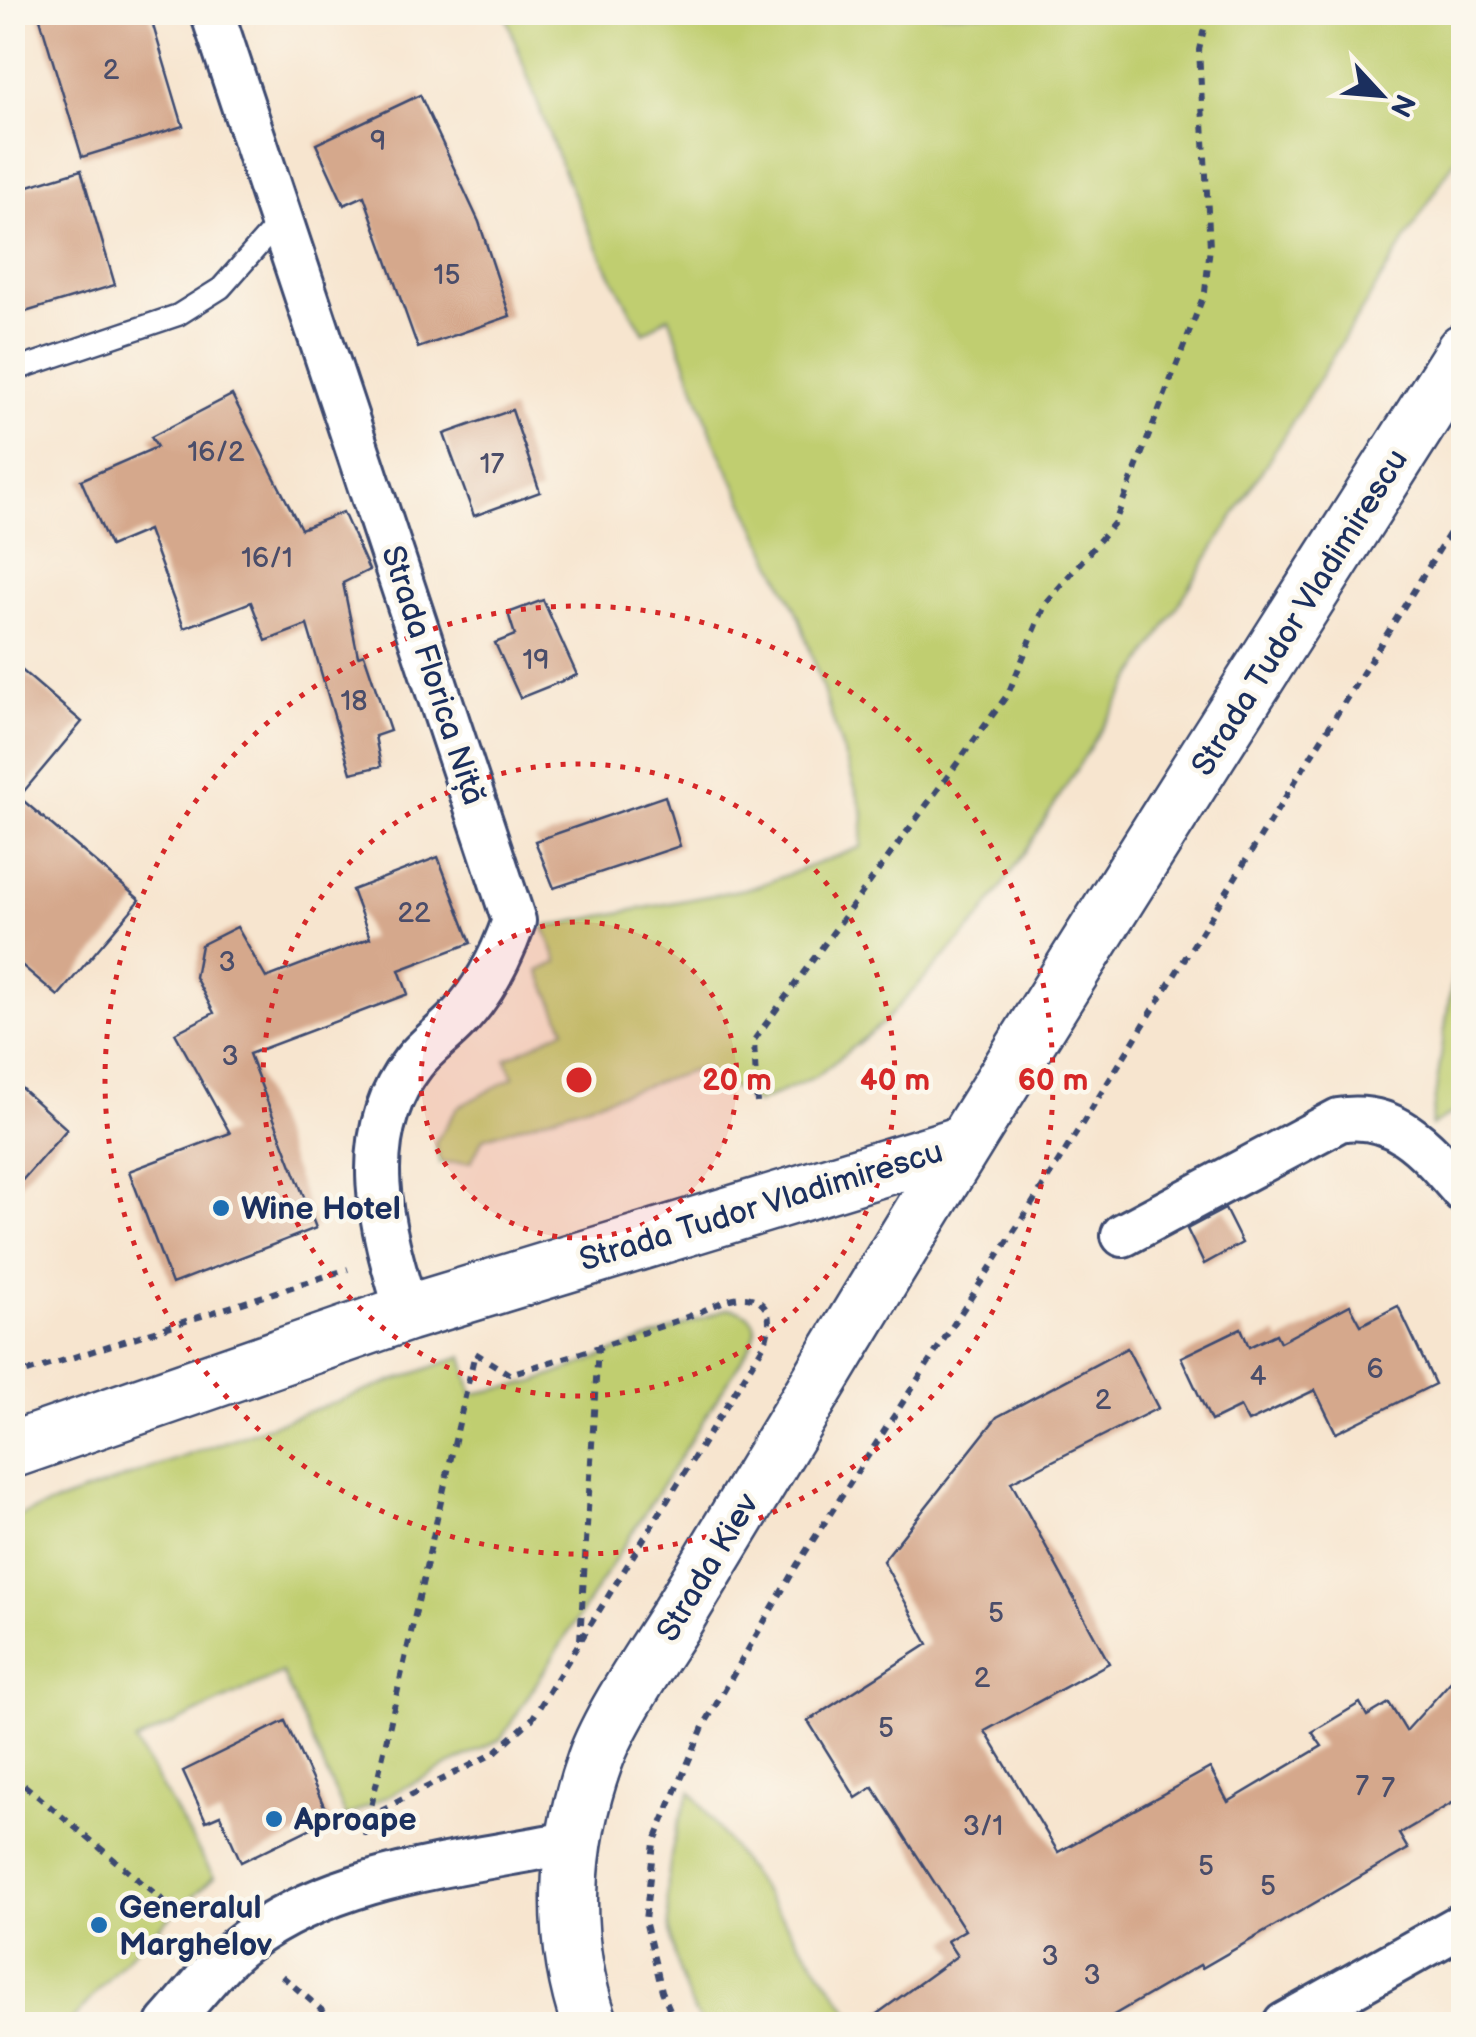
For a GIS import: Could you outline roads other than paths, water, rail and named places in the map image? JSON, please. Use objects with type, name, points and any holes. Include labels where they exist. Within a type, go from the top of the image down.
[{"type":"main road","name":"Strada Tudor Vladimirescu","points":[[12,1450],[407,1313],[962,1144],[1464,351]]},
{"type":"main road","name":"Strada Kiev","points":[[590,2024],[570,1941],[572,1842],[596,1756],[962,1144]]},
{"type":"street","name":"Strada Florica Niță","points":[[212,12],[514,921],[500,962],[460,1018],[414,1062],[386,1106],[376,1156],[390,1255],[407,1313]]},
{"type":"street","points":[[1123,1235],[1340,1120],[1358,1117],[1398,1126],[1464,1192]]},
{"type":"street","points":[[168,2024],[243,1942],[285,1917],[354,1886],[572,1842]]},
{"type":"street","points":[[1284,2024],[1464,1924]]},
{"type":"lane","points":[[12,371],[178,315],[222,288],[283,219]]},
{"type":"place","name":"Wine Hotel","points":[[221,1208]]},
{"type":"place","name":"Aproape","points":[[274,1819]]},
{"type":"place","name":"Generalul Marghelov","points":[[99,1925]]}]
